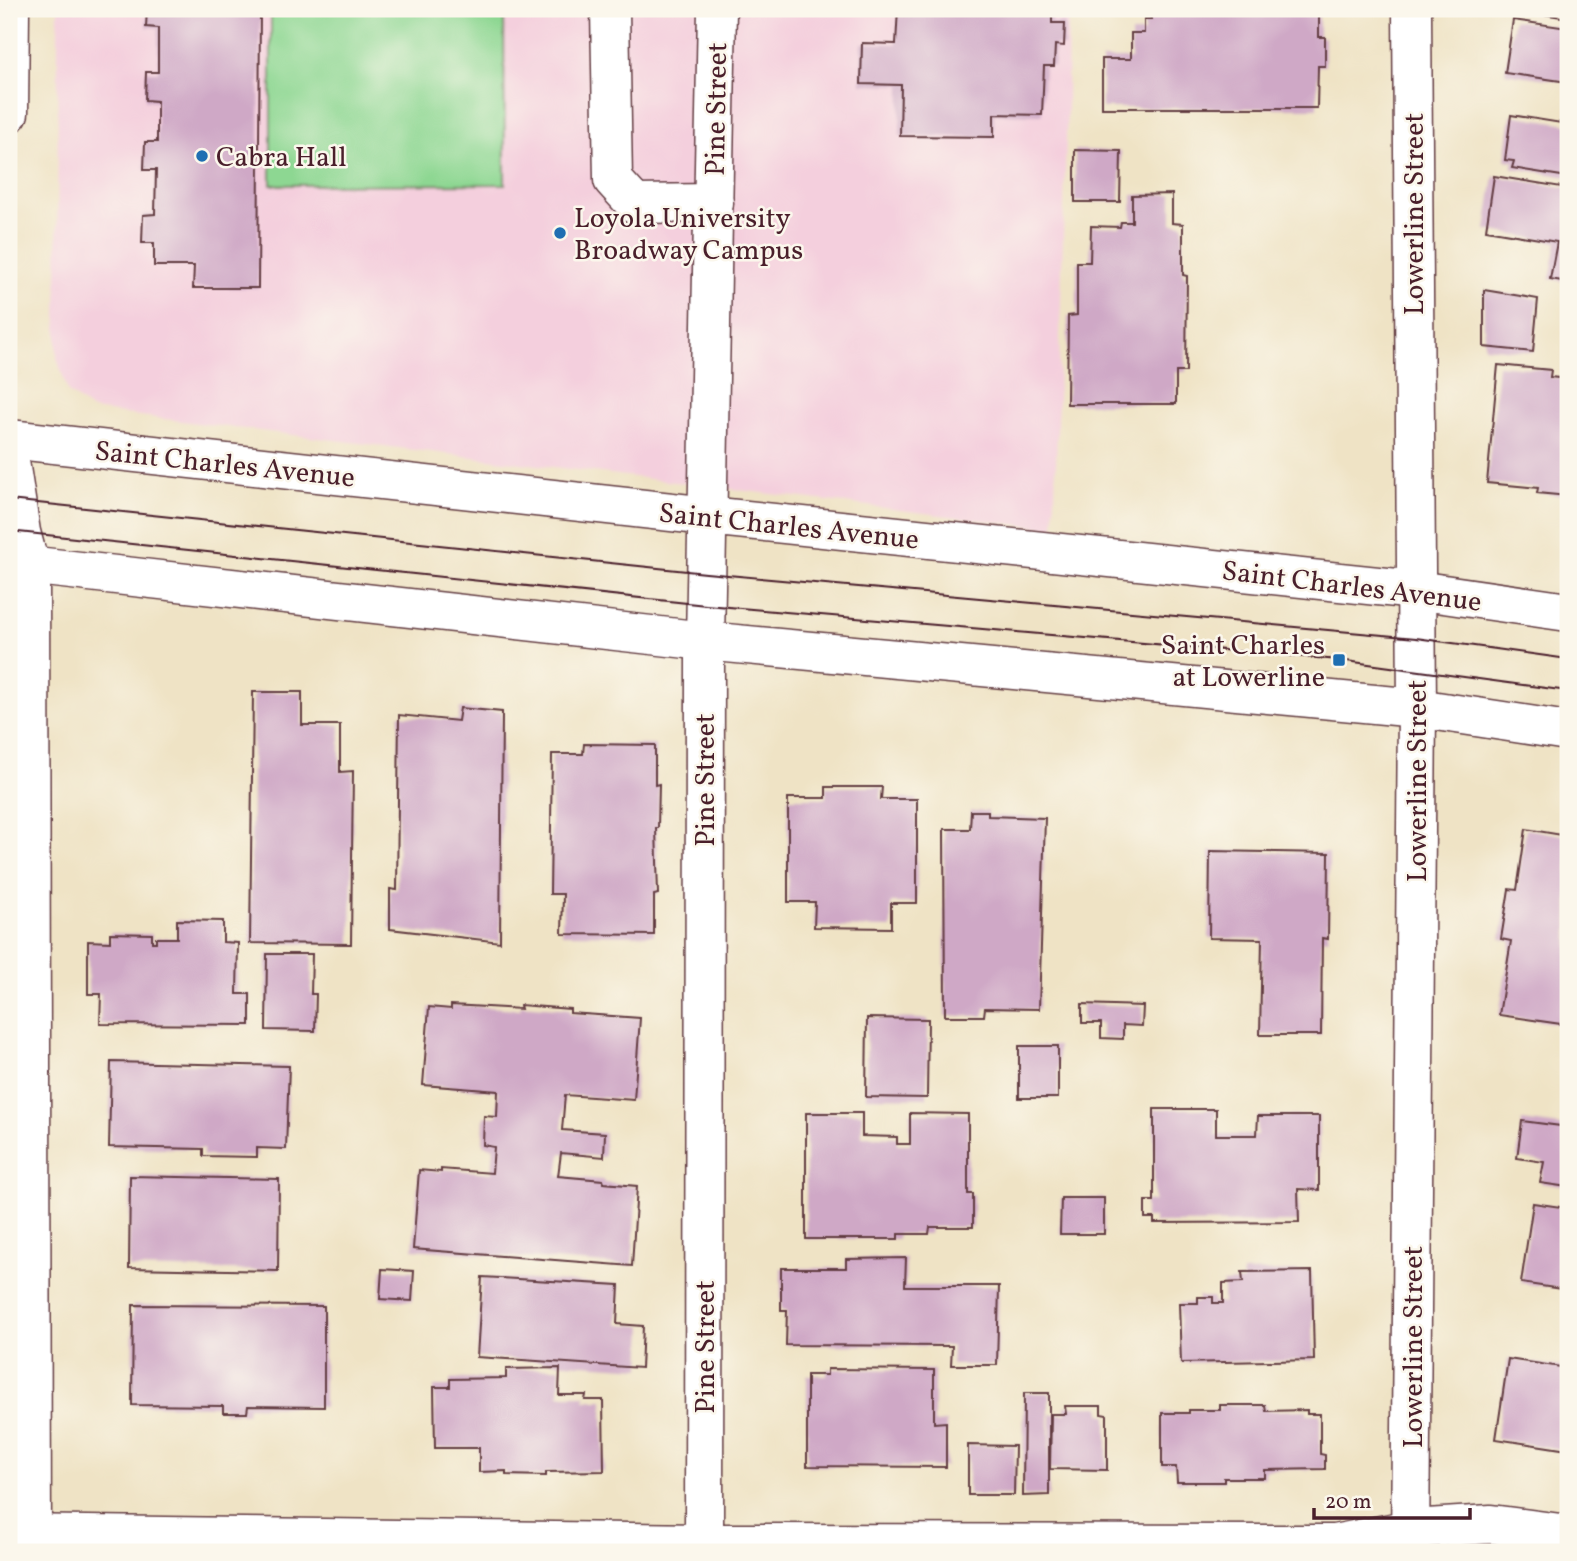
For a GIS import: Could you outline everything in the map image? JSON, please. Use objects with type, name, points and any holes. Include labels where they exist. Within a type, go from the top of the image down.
[{"type":"street","points":[[9,113],[10,9]]},
{"type":"street","points":[[610,9],[613,180],[635,204],[714,203]]},
{"type":"street","name":"Pine Street","points":[[704,1547],[705,641],[717,9]]},
{"type":"street","name":"Lowerline Street","points":[[1410,1540],[1417,708],[1412,9]]},
{"type":"street","name":"Saint Charles Avenue","points":[[9,439],[1416,590],[1568,612]]},
{"type":"street","points":[[9,455],[21,532],[24,1540],[704,1547],[1334,1544],[1410,1540],[1491,1524],[1568,1534]]},
{"type":"street","points":[[19,565],[705,641],[1417,708],[1568,731]]},
{"type":"shaded area","name":"Loyola University Broadway Campus","points":[[58,9],[1068,9],[1054,529],[92,410],[68,392],[57,358]]},
{"type":"green space","points":[[271,9],[504,9],[505,184],[271,185]]},
{"type":"building","name":"Cabra Hall","points":[[147,9],[260,9],[258,288],[193,288],[194,266],[154,266],[154,243],[142,243],[143,215],[155,214],[156,170],[144,170],[145,142],[157,142],[157,101],[145,100],[146,72],[158,72],[158,28],[146,27]]},
{"type":"building","points":[[898,9],[1052,9],[1052,23],[1065,23],[1064,46],[1055,45],[1054,66],[1044,66],[1042,115],[994,114],[994,137],[900,136],[901,85],[861,84],[862,43],[896,44]]},
{"type":"building","points":[[1150,9],[1319,9],[1319,37],[1325,37],[1325,66],[1318,66],[1317,108],[1102,108],[1102,59],[1131,59],[1131,33],[1144,33],[1144,19],[1151,19]]},
{"type":"building","points":[[1568,9],[1568,18],[1517,10]]},
{"type":"building","points":[[1513,20],[1568,28],[1568,82],[1505,73]]},
{"type":"building","points":[[1511,115],[1568,124],[1568,177],[1512,168],[1514,161],[1505,160]]},
{"type":"building","points":[[1075,150],[1121,151],[1120,202],[1075,202]]},
{"type":"building","points":[[1494,176],[1568,188],[1568,282],[1550,279],[1557,242],[1486,230]]},
{"type":"building","points":[[1172,194],[1172,223],[1183,224],[1183,275],[1187,276],[1186,372],[1176,372],[1176,404],[1067,404],[1068,316],[1077,315],[1077,262],[1090,262],[1091,226],[1120,227],[1121,222],[1132,222],[1132,195]]},
{"type":"building","points":[[1484,290],[1538,299],[1533,352],[1484,347]]},
{"type":"building","points":[[1498,365],[1551,370],[1550,377],[1568,379],[1568,496],[1537,493],[1538,488],[1487,483]]},
{"type":"building","points":[[253,692],[302,692],[302,725],[340,725],[340,772],[353,771],[351,944],[250,943]]},
{"type":"building","points":[[460,708],[502,712],[500,942],[390,929],[390,889],[397,890],[399,715],[458,721]]},
{"type":"building","points":[[584,744],[655,745],[655,785],[659,784],[656,828],[658,894],[654,895],[654,935],[562,934],[563,894],[550,894],[552,754],[583,754]]},
{"type":"building","points":[[826,787],[882,787],[881,799],[917,799],[917,903],[891,903],[891,928],[814,927],[815,902],[788,902],[788,798],[826,798]]},
{"type":"building","points":[[971,811],[988,811],[988,816],[1045,818],[1039,1009],[985,1008],[984,1016],[945,1016],[944,829],[970,829]]},
{"type":"building","points":[[1526,829],[1568,836],[1568,1025],[1499,1015],[1511,941],[1501,939],[1509,889],[1517,890]]},
{"type":"building","points":[[1210,851],[1329,853],[1328,939],[1322,938],[1321,1035],[1260,1035],[1262,939],[1209,938]]},
{"type":"building","points":[[177,920],[223,921],[223,942],[238,943],[237,994],[250,994],[250,1025],[100,1024],[101,994],[88,994],[88,941],[110,942],[110,933],[152,934],[152,942],[156,942],[156,938],[177,938]]},
{"type":"building","points":[[267,954],[312,954],[311,994],[316,994],[315,1031],[266,1030]]},
{"type":"building","points":[[1082,1004],[1143,1006],[1142,1026],[1123,1025],[1123,1039],[1101,1038],[1101,1023],[1082,1023]]},
{"type":"building","points":[[451,1005],[521,1009],[520,1005],[570,1009],[570,1013],[640,1018],[634,1100],[565,1095],[562,1130],[605,1133],[604,1157],[561,1153],[558,1176],[637,1186],[632,1266],[413,1249],[419,1170],[492,1173],[494,1147],[483,1145],[484,1116],[497,1117],[498,1091],[423,1085],[429,1007],[451,1009]]},
{"type":"building","points":[[867,1018],[928,1019],[927,1098],[866,1097]]},
{"type":"building","points":[[1019,1046],[1058,1046],[1058,1098],[1019,1098]]},
{"type":"building","points":[[111,1062],[289,1066],[286,1149],[257,1148],[257,1157],[203,1156],[203,1149],[109,1147]]},
{"type":"building","points":[[1154,1109],[1216,1109],[1216,1135],[1257,1135],[1258,1116],[1319,1116],[1319,1190],[1298,1189],[1299,1222],[1154,1223],[1154,1218],[1145,1218],[1145,1201],[1154,1201]]},
{"type":"building","points":[[806,1113],[862,1113],[862,1136],[897,1137],[897,1144],[910,1144],[910,1113],[968,1114],[968,1194],[973,1194],[973,1227],[930,1227],[929,1234],[898,1234],[898,1239],[806,1239]]},
{"type":"building","points":[[1522,1121],[1568,1127],[1568,1187],[1540,1183],[1544,1162],[1517,1158]]},
{"type":"building","points":[[130,1176],[279,1179],[278,1271],[129,1268]]},
{"type":"building","points":[[1061,1198],[1104,1198],[1104,1234],[1060,1234]]},
{"type":"building","points":[[1533,1203],[1568,1208],[1568,1290],[1521,1283]]},
{"type":"building","points":[[906,1258],[905,1286],[999,1286],[997,1365],[951,1365],[952,1346],[786,1345],[787,1310],[781,1310],[781,1268],[846,1268],[846,1259]]},
{"type":"building","points":[[382,1269],[414,1271],[412,1301],[380,1299]]},
{"type":"building","points":[[1312,1271],[1314,1360],[1181,1363],[1179,1303],[1198,1303],[1198,1297],[1213,1297],[1213,1303],[1223,1303],[1223,1283],[1243,1282],[1242,1272]]},
{"type":"building","points":[[482,1277],[619,1285],[617,1324],[643,1326],[641,1368],[477,1357]]},
{"type":"building","points":[[133,1305],[324,1306],[324,1407],[248,1406],[247,1413],[223,1413],[223,1406],[132,1405]]},
{"type":"building","points":[[1508,1359],[1568,1368],[1568,1450],[1496,1439]]},
{"type":"building","points":[[560,1368],[559,1395],[586,1395],[585,1400],[603,1400],[604,1471],[546,1472],[546,1476],[506,1475],[506,1471],[479,1472],[479,1448],[435,1448],[434,1387],[450,1387],[450,1379],[506,1378],[506,1369]]},
{"type":"building","points":[[827,1369],[934,1370],[934,1423],[946,1422],[946,1467],[807,1466],[807,1375],[827,1375]]},
{"type":"building","points":[[1024,1393],[1049,1393],[1049,1495],[1023,1496]]},
{"type":"building","points":[[1220,1405],[1265,1405],[1266,1411],[1307,1410],[1307,1414],[1320,1414],[1320,1454],[1325,1455],[1325,1469],[1265,1470],[1265,1478],[1224,1478],[1224,1482],[1177,1482],[1176,1467],[1162,1467],[1162,1413],[1220,1410]]},
{"type":"building","points":[[1065,1406],[1101,1406],[1101,1414],[1107,1415],[1107,1470],[1050,1469],[1051,1414],[1066,1414]]},
{"type":"building","points":[[968,1445],[1015,1446],[1014,1495],[968,1495]]},
{"type":"tram line","points":[[9,500],[706,573],[1416,638],[1568,659]]},
{"type":"tram line","points":[[9,531],[706,605],[1339,660],[1568,691]]},
{"type":"place","name":"Cabra Hall","points":[[202,156]]},
{"type":"place","name":"Loyola University Broadway Campus","points":[[560,233]]},
{"type":"place","name":"Saint Charles at Lowerline","points":[[1339,660]]}]
